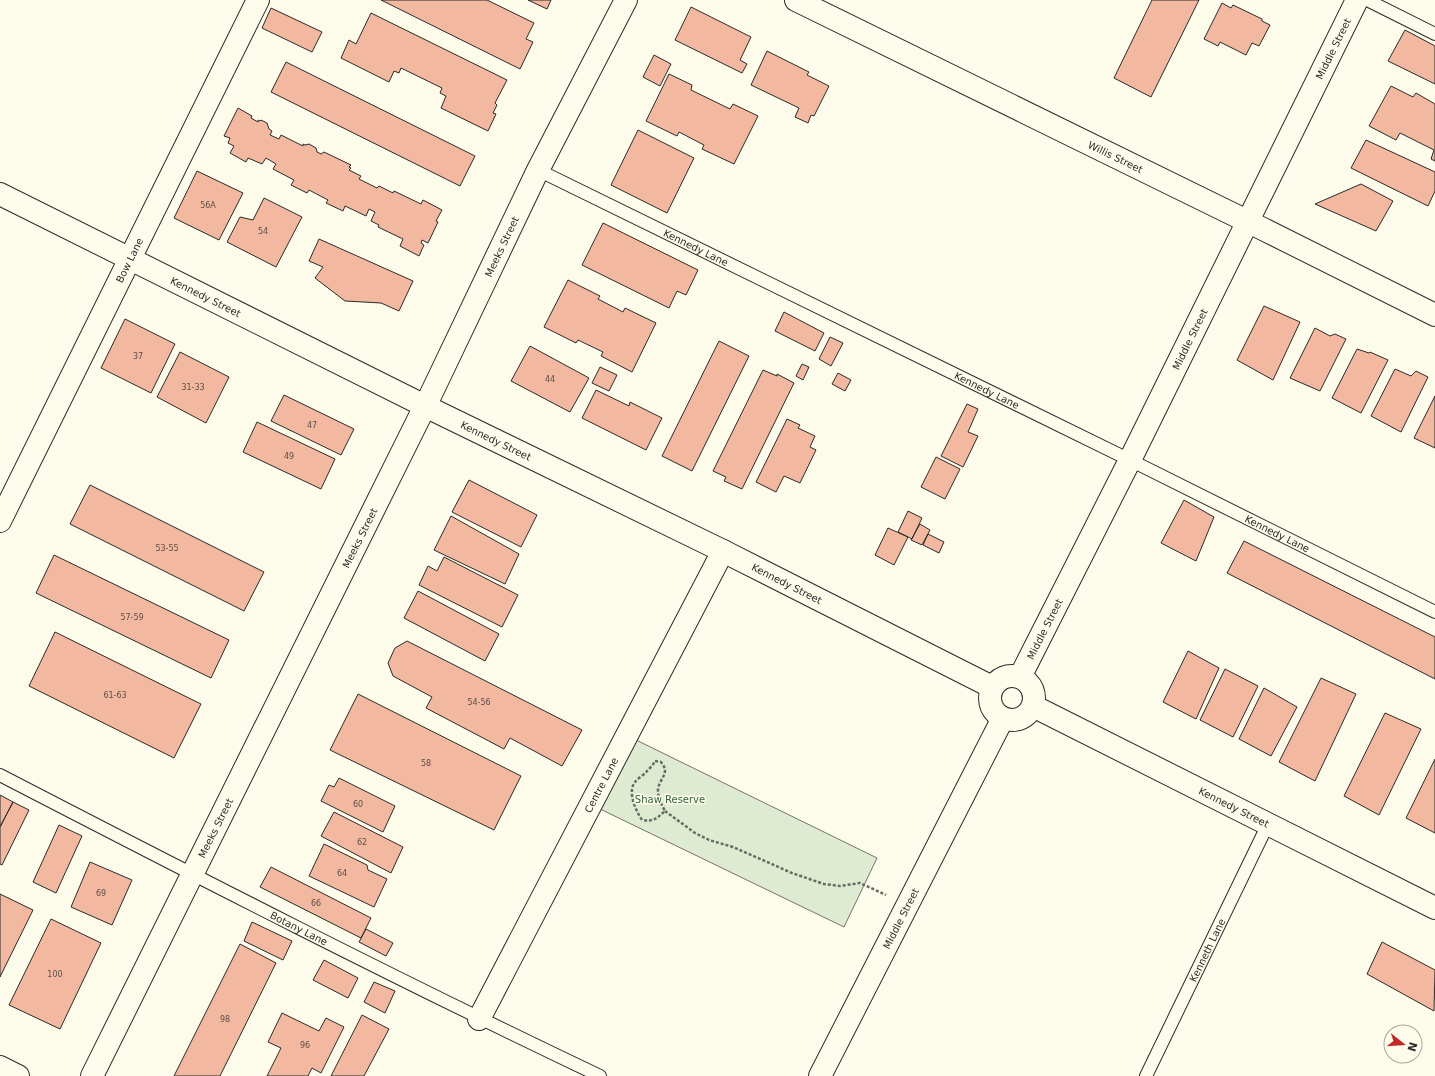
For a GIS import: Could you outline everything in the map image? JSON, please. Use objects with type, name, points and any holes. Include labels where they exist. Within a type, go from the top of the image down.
[{"type":"street","name":"Bow Lane","points":[[0,521],[258,0]]},
{"type":"street","name":"Meeks Street","points":[[92,1076],[425,406],[538,170],[626,0]]},
{"type":"street","name":"Willis Street","points":[[796,0],[1435,315]]},
{"type":"street","name":"Middle Street","points":[[1020,677],[1130,460],[1357,0]]},
{"type":"street","name":"Kennedy Street","points":[[0,194],[425,406],[723,551],[992,686]]},
{"type":"street","name":"Centre Lane","points":[[479,1019],[723,551]]},
{"type":"street","points":[[1011,675],[1020,677],[1027,681],[1032,687],[1034,695],[1033,706],[1029,712],[1018,719],[1010,720],[1003,718],[997,714],[991,706],[989,698],[992,686],[1003,677],[1011,675]]},
{"type":"street","name":"Kennedy Street","points":[[1033,706],[1435,908]]},
{"type":"street","name":"Middle Street","points":[[820,1076],[1003,718]]},
{"type":"street","points":[[0,1067],[18,1076]]},
{"type":"lane","points":[[1367,0],[1435,34]]},
{"type":"lane","name":"Kennedy Lane","points":[[538,170],[1130,460],[1435,612]]},
{"type":"lane","name":"Botany Lane","points":[[0,775],[479,1019],[600,1076]]},
{"type":"lane","name":"Kenneth Lane","points":[[1146,1076],[1268,824]]},
{"type":"path","points":[[665,811],[650,822],[642,820],[637,813],[633,801],[632,791],[635,782],[648,771],[655,761],[661,762],[665,767],[666,772],[658,788],[660,802],[665,811],[695,833],[709,840],[733,847],[792,874],[824,884],[840,886],[860,883],[908,905]]},
{"type":"green space","name":"Shaw Reserve","points":[[632,738],[877,858],[844,927],[598,808]]},
{"type":"building","points":[[381,0],[487,0],[534,23],[526,39],[533,42],[520,69]]},
{"type":"building","points":[[528,0],[551,0],[547,9]]},
{"type":"building","points":[[1152,0],[1199,0],[1151,97],[1114,78]]},
{"type":"building","points":[[1222,3],[1231,8],[1233,5],[1262,19],[1262,21],[1270,25],[1259,46],[1252,43],[1246,55],[1220,42],[1218,46],[1204,39]]},
{"type":"building","points":[[691,7],[751,37],[740,60],[747,64],[742,73],[675,40]]},
{"type":"building","points":[[271,8],[322,32],[312,52],[262,28]]},
{"type":"building","points":[[371,13],[507,80],[495,103],[497,105],[493,113],[496,114],[488,131],[441,108],[446,96],[440,93],[442,88],[401,68],[399,73],[394,71],[389,82],[341,58],[349,40],[356,44]]},
{"type":"building","points":[[1405,30],[1435,46],[1435,84],[1388,61]]},
{"type":"building","points":[[767,51],[809,72],[807,75],[829,86],[814,116],[811,115],[808,123],[795,117],[799,108],[751,85]]},
{"type":"building","points":[[654,55],[671,64],[660,86],[643,77]]},
{"type":"building","points":[[286,62],[475,156],[460,186],[271,92]]},
{"type":"building","points":[[669,74],[692,85],[691,90],[730,109],[733,104],[758,116],[734,164],[702,149],[704,145],[679,132],[677,136],[646,121]]},
{"type":"building","points":[[1391,86],[1413,97],[1416,93],[1435,104],[1435,161],[1431,159],[1434,150],[1400,133],[1396,140],[1369,126]]},
{"type":"building","points":[[238,108],[252,116],[251,118],[258,122],[258,120],[261,120],[267,123],[269,129],[272,131],[270,135],[279,139],[281,135],[303,146],[303,144],[309,144],[316,148],[317,152],[321,154],[324,152],[351,165],[349,170],[361,176],[359,179],[377,188],[379,186],[393,193],[394,191],[421,204],[423,200],[442,210],[436,221],[438,222],[428,243],[422,240],[421,243],[424,245],[419,256],[400,246],[403,239],[378,227],[379,225],[371,221],[375,212],[369,209],[366,216],[345,206],[343,211],[326,203],[328,200],[309,190],[307,193],[291,185],[294,180],[273,169],[276,164],[266,158],[262,164],[248,158],[246,162],[230,153],[234,146],[228,143],[230,138],[224,136]]},
{"type":"building","points":[[638,130],[694,158],[667,213],[611,185]]},
{"type":"building","points":[[1366,140],[1435,172],[1435,191],[1428,206],[1351,168]]},
{"type":"building","points":[[197,171],[243,193],[219,240],[174,218]]},
{"type":"building","points":[[1361,184],[1393,201],[1376,231],[1315,204]]},
{"type":"building","points":[[264,198],[302,217],[276,267],[227,242],[240,217],[253,220]]},
{"type":"building","points":[[603,223],[698,270],[686,295],[677,291],[669,308],[582,265]]},
{"type":"building","points":[[319,239],[413,281],[399,311],[381,303],[345,301],[315,278],[323,267],[309,261]]},
{"type":"building","points":[[568,280],[600,296],[598,299],[623,312],[625,308],[656,323],[632,372],[601,356],[603,352],[578,340],[576,343],[544,327]]},
{"type":"building","points":[[1264,306],[1300,322],[1273,380],[1237,360]]},
{"type":"building","points":[[784,312],[824,333],[815,351],[775,331]]},
{"type":"building","points":[[125,319],[175,344],[151,393],[101,368]]},
{"type":"building","points":[[1315,328],[1330,336],[1335,334],[1346,339],[1320,391],[1290,378]]},
{"type":"building","points":[[830,337],[843,343],[831,366],[819,359]]},
{"type":"building","points":[[719,341],[749,356],[692,471],[662,456]]},
{"type":"building","points":[[530,346],[589,378],[570,412],[511,381]]},
{"type":"building","points":[[1357,349],[1370,352],[1388,360],[1361,413],[1332,398]]},
{"type":"building","points":[[180,352],[229,377],[206,423],[157,397]]},
{"type":"building","points":[[802,364],[809,367],[803,380],[796,376]]},
{"type":"building","points":[[600,367],[617,375],[609,391],[592,383]]},
{"type":"building","points":[[1395,369],[1411,376],[1416,371],[1428,377],[1401,432],[1371,416]]},
{"type":"building","points":[[763,370],[777,376],[777,374],[794,383],[742,489],[724,481],[726,477],[713,471]]},
{"type":"building","points":[[838,373],[851,380],[845,391],[832,384]]},
{"type":"building","points":[[596,390],[629,406],[630,402],[662,418],[646,450],[582,418]]},
{"type":"building","points":[[284,395],[354,429],[341,455],[271,421]]},
{"type":"building","points":[[1435,396],[1435,448],[1414,438]]},
{"type":"building","points":[[967,404],[978,409],[968,432],[978,436],[963,467],[941,456]]},
{"type":"building","points":[[787,419],[800,425],[798,428],[815,436],[810,447],[816,450],[800,483],[784,476],[776,492],[756,482]]},
{"type":"building","points":[[257,422],[335,459],[321,489],[243,452]]},
{"type":"building","points":[[936,457],[960,469],[945,499],[921,487]]},
{"type":"building","points":[[469,480],[537,515],[521,547],[452,512]]},
{"type":"building","points":[[90,485],[264,572],[244,611],[70,524]]},
{"type":"building","points":[[1184,500],[1214,517],[1196,561],[1161,543]]},
{"type":"building","points":[[908,511],[922,518],[912,539],[898,532]]},
{"type":"building","points":[[451,516],[519,554],[505,584],[434,550]]},
{"type":"building","points":[[920,524],[930,530],[922,545],[911,540]]},
{"type":"building","points":[[888,528],[908,537],[894,565],[875,555]]},
{"type":"building","points":[[928,534],[944,542],[939,553],[923,545]]},
{"type":"building","points":[[1244,541],[1435,637],[1435,679],[1227,573]]},
{"type":"building","points":[[54,555],[229,640],[211,678],[36,593]]},
{"type":"building","points":[[444,557],[518,595],[502,627],[419,585],[428,566],[437,571]]},
{"type":"building","points":[[418,591],[499,634],[485,661],[404,618]]},
{"type":"building","points":[[55,632],[201,704],[174,758],[29,686]]},
{"type":"building","points":[[407,641],[582,730],[562,766],[510,738],[504,749],[426,708],[432,697],[393,676],[388,663],[395,648]]},
{"type":"building","points":[[1188,651],[1219,668],[1196,719],[1163,702]]},
{"type":"building","points":[[1225,669],[1258,686],[1233,737],[1200,720]]},
{"type":"building","points":[[1321,678],[1356,694],[1315,781],[1279,762]]},
{"type":"building","points":[[1264,688],[1297,707],[1271,756],[1239,739]]},
{"type":"building","points":[[358,694],[521,776],[494,830],[330,750]]},
{"type":"building","points":[[1385,713],[1421,729],[1379,815],[1344,796]]},
{"type":"building","points":[[1435,759],[1435,833],[1406,818]]},
{"type":"building","points":[[339,778],[395,806],[383,832],[321,801],[329,785],[334,787]]},
{"type":"building","points":[[0,795],[13,802],[0,827]]},
{"type":"building","points":[[13,802],[29,810],[2,865],[0,864],[0,827]]},
{"type":"building","points":[[334,812],[403,847],[391,873],[321,836]]},
{"type":"building","points":[[59,825],[82,836],[56,893],[33,882]]},
{"type":"building","points":[[324,844],[367,865],[368,870],[387,879],[374,907],[309,876]]},
{"type":"building","points":[[90,862],[132,880],[112,925],[71,907]]},
{"type":"building","points":[[271,867],[371,918],[361,938],[260,887]]},
{"type":"building","points":[[0,894],[33,910],[0,977]]},
{"type":"building","points":[[51,919],[101,943],[60,1029],[9,1005]]},
{"type":"building","points":[[252,922],[292,941],[283,960],[244,941]]},
{"type":"building","points":[[366,929],[393,943],[386,956],[359,942]]},
{"type":"building","points":[[1382,942],[1435,970],[1434,1011],[1367,974]]},
{"type":"building","points":[[240,944],[276,963],[220,1076],[174,1076]]},
{"type":"building","points":[[324,960],[358,978],[348,998],[313,980]]},
{"type":"building","points":[[374,982],[395,991],[385,1013],[364,1002]]},
{"type":"building","points":[[282,1013],[319,1031],[326,1018],[344,1027],[321,1073],[312,1068],[308,1076],[267,1076],[281,1048],[268,1042]]},
{"type":"building","points":[[362,1015],[389,1029],[364,1076],[331,1076]]}]
